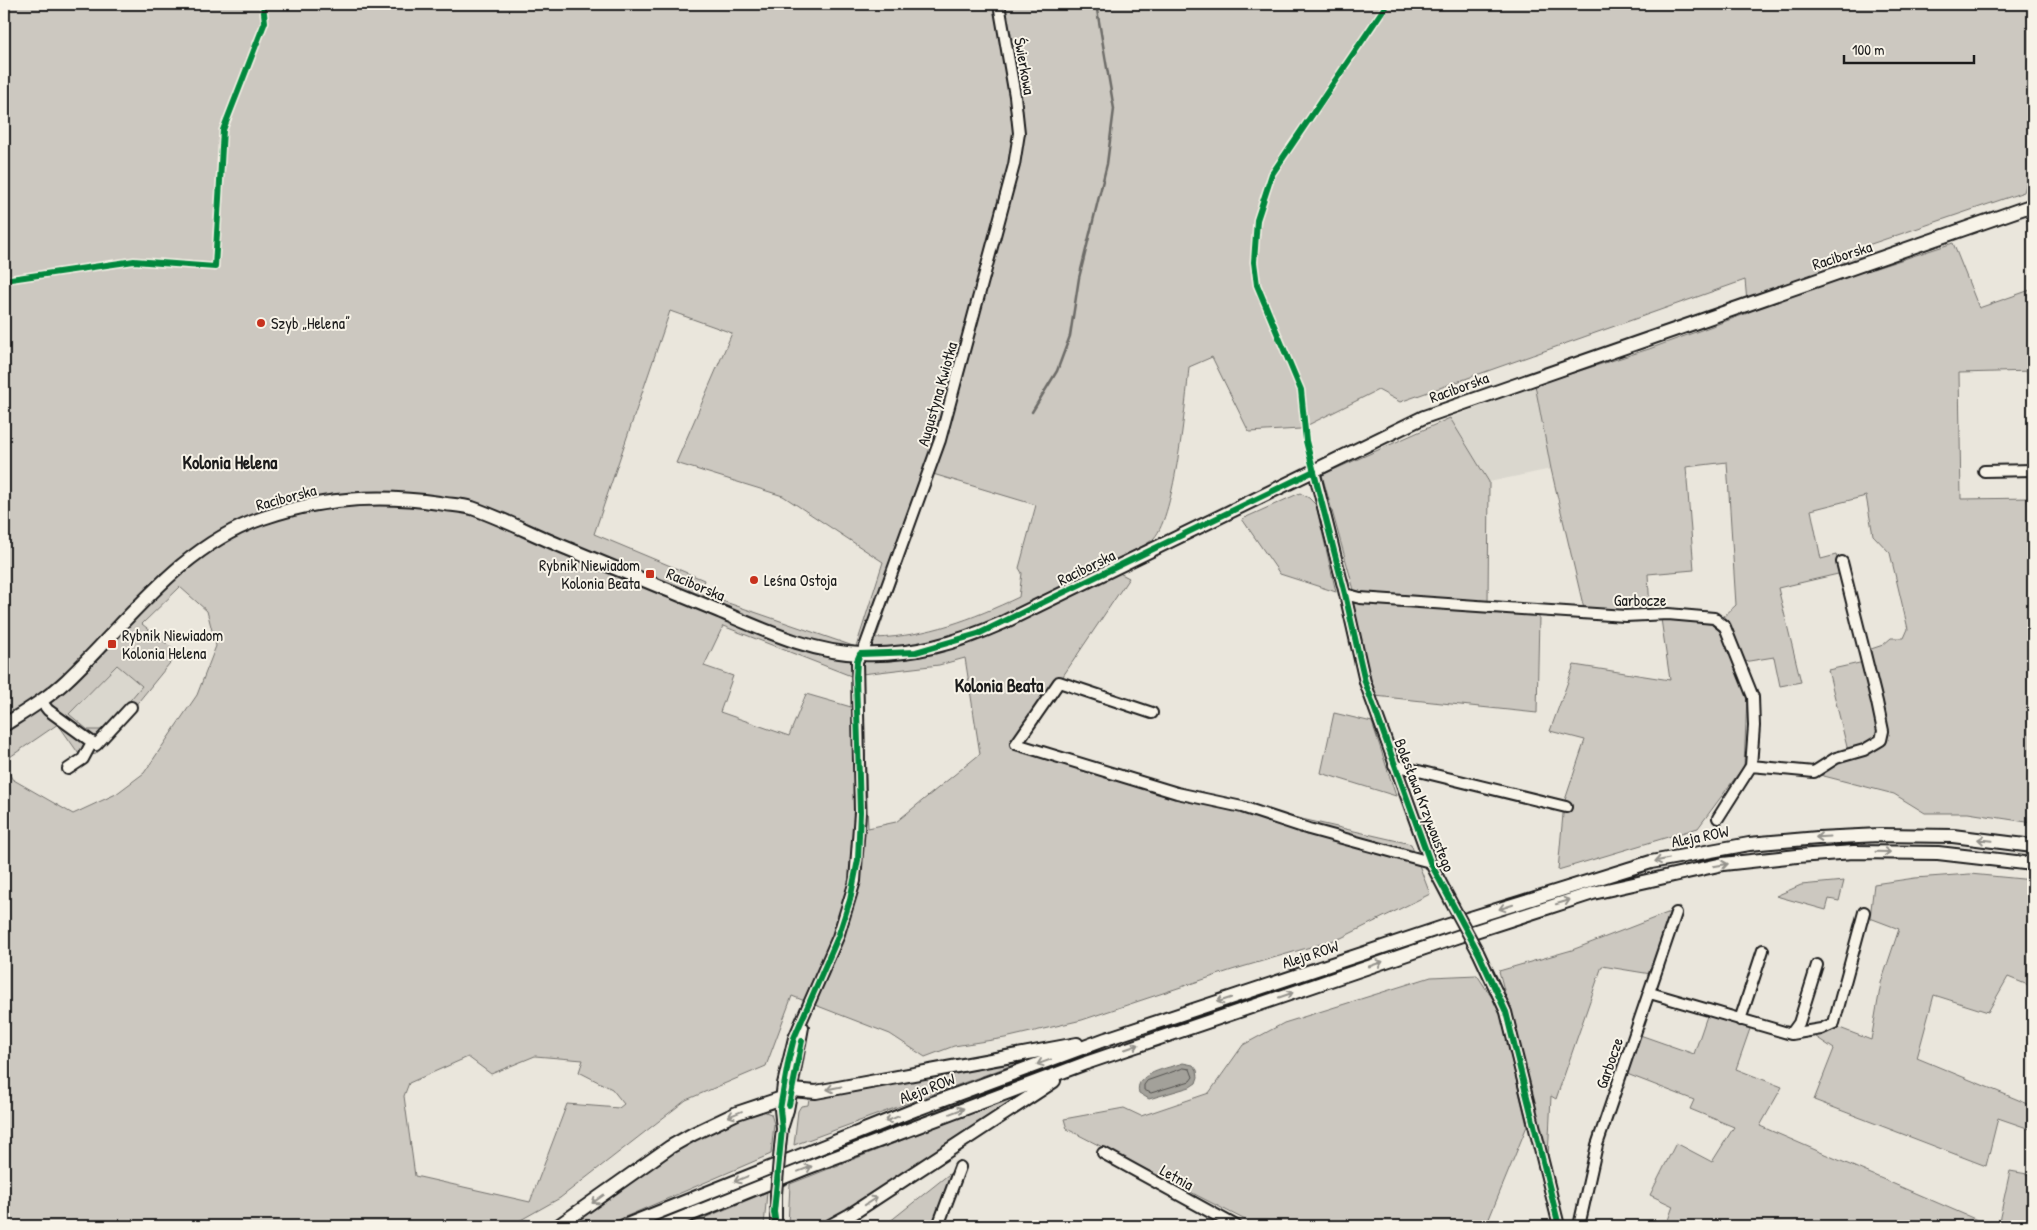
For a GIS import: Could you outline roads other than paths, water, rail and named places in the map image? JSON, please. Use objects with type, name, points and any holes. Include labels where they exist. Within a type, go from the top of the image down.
[{"type":"main road","name":"Raciborska","points":[[4,725],[41,701],[66,680],[158,586],[208,546],[261,518],[318,503],[363,498],[406,499],[470,508],[767,631],[819,648],[860,654],[916,652],[978,634],[1424,417],[2033,205]]},
{"type":"main road","name":"Aleja ROW","points":[[624,1226],[917,1109],[1106,1039],[1595,878],[1684,855],[1749,844],[1879,835],[1953,836],[2033,846]]},
{"type":"main road","name":"Aleja ROW","points":[[662,1226],[804,1169],[1086,1063],[1549,907],[1661,876],[1723,864],[1854,852],[1938,853],[2033,864]]},
{"type":"main road","points":[[558,1226],[670,1147],[736,1113],[786,1094],[816,1092],[1106,1039]]},
{"type":"main road","points":[[830,1226],[850,1215],[1029,1096],[1086,1063]]},
{"type":"street","name":"Świerkowa","points":[[999,4],[1016,96],[1018,134]]},
{"type":"street","name":"Augustyna Kwiotka","points":[[774,1212],[782,1129],[788,1110],[786,1094],[802,1040],[803,1022],[838,937],[856,874],[860,812],[857,661],[865,647],[942,431],[1014,165],[1018,134]]},
{"type":"street","points":[[1984,471],[2033,470]]},
{"type":"street","name":"Bolesława Krzywoustego","points":[[1314,471],[1346,594],[1365,682],[1430,862],[1478,952],[1506,1012],[1559,1226]]},
{"type":"street","points":[[1751,766],[1814,772],[1836,758],[1864,750],[1880,740],[1883,731],[1877,702],[1842,562]]},
{"type":"street","name":"Garbocze","points":[[1346,594],[1360,598],[1626,616],[1668,614],[1714,618],[1725,627],[1753,697],[1754,726],[1751,766],[1718,818]]},
{"type":"street","points":[[1152,713],[1059,682],[1016,744],[1178,793],[1242,807],[1309,829],[1430,862]]},
{"type":"street","points":[[41,701],[48,710],[96,745],[131,707]]},
{"type":"street","points":[[68,769],[84,759],[92,742]]},
{"type":"street","points":[[1394,766],[1566,807]]},
{"type":"street","points":[[1650,994],[1791,1034],[1821,1029],[1834,1023],[1864,912]]},
{"type":"street","name":"Garbocze","points":[[1579,1226],[1597,1145],[1676,913]]},
{"type":"street","points":[[1740,1020],[1763,950]]},
{"type":"street","points":[[1791,1034],[1799,1023],[1817,966]]},
{"type":"street","name":"Letnia","points":[[1103,1154],[1236,1226]]},
{"type":"street","points":[[938,1226],[960,1167]]},
{"type":"street","points":[[769,1226],[774,1212]]},
{"type":"street","points":[[774,1212],[776,1226]]},
{"type":"water","points":[[1183,1063],[1193,1065],[1197,1070],[1198,1077],[1196,1083],[1190,1087],[1149,1099],[1139,1093],[1141,1081],[1147,1076],[1161,1069]]},
{"type":"waterway","points":[[1032,412],[1057,371],[1070,336],[1079,278],[1107,164],[1114,109],[1096,4]]},
{"type":"place","name":"Szyb „Helena”","points":[[261,323]]},
{"type":"place","name":"Rybnik Niewiadom Kolonia Beata","points":[[650,574]]},
{"type":"place","name":"Leśna Ostoja","points":[[754,580]]},
{"type":"place","name":"Rybnik Niewiadom Kolonia Helena","points":[[112,644]]},
{"type":"district","name":"Kolonia Helena","points":[[230,462]]},
{"type":"district","name":"Kolonia Beata","points":[[999,685]]}]
